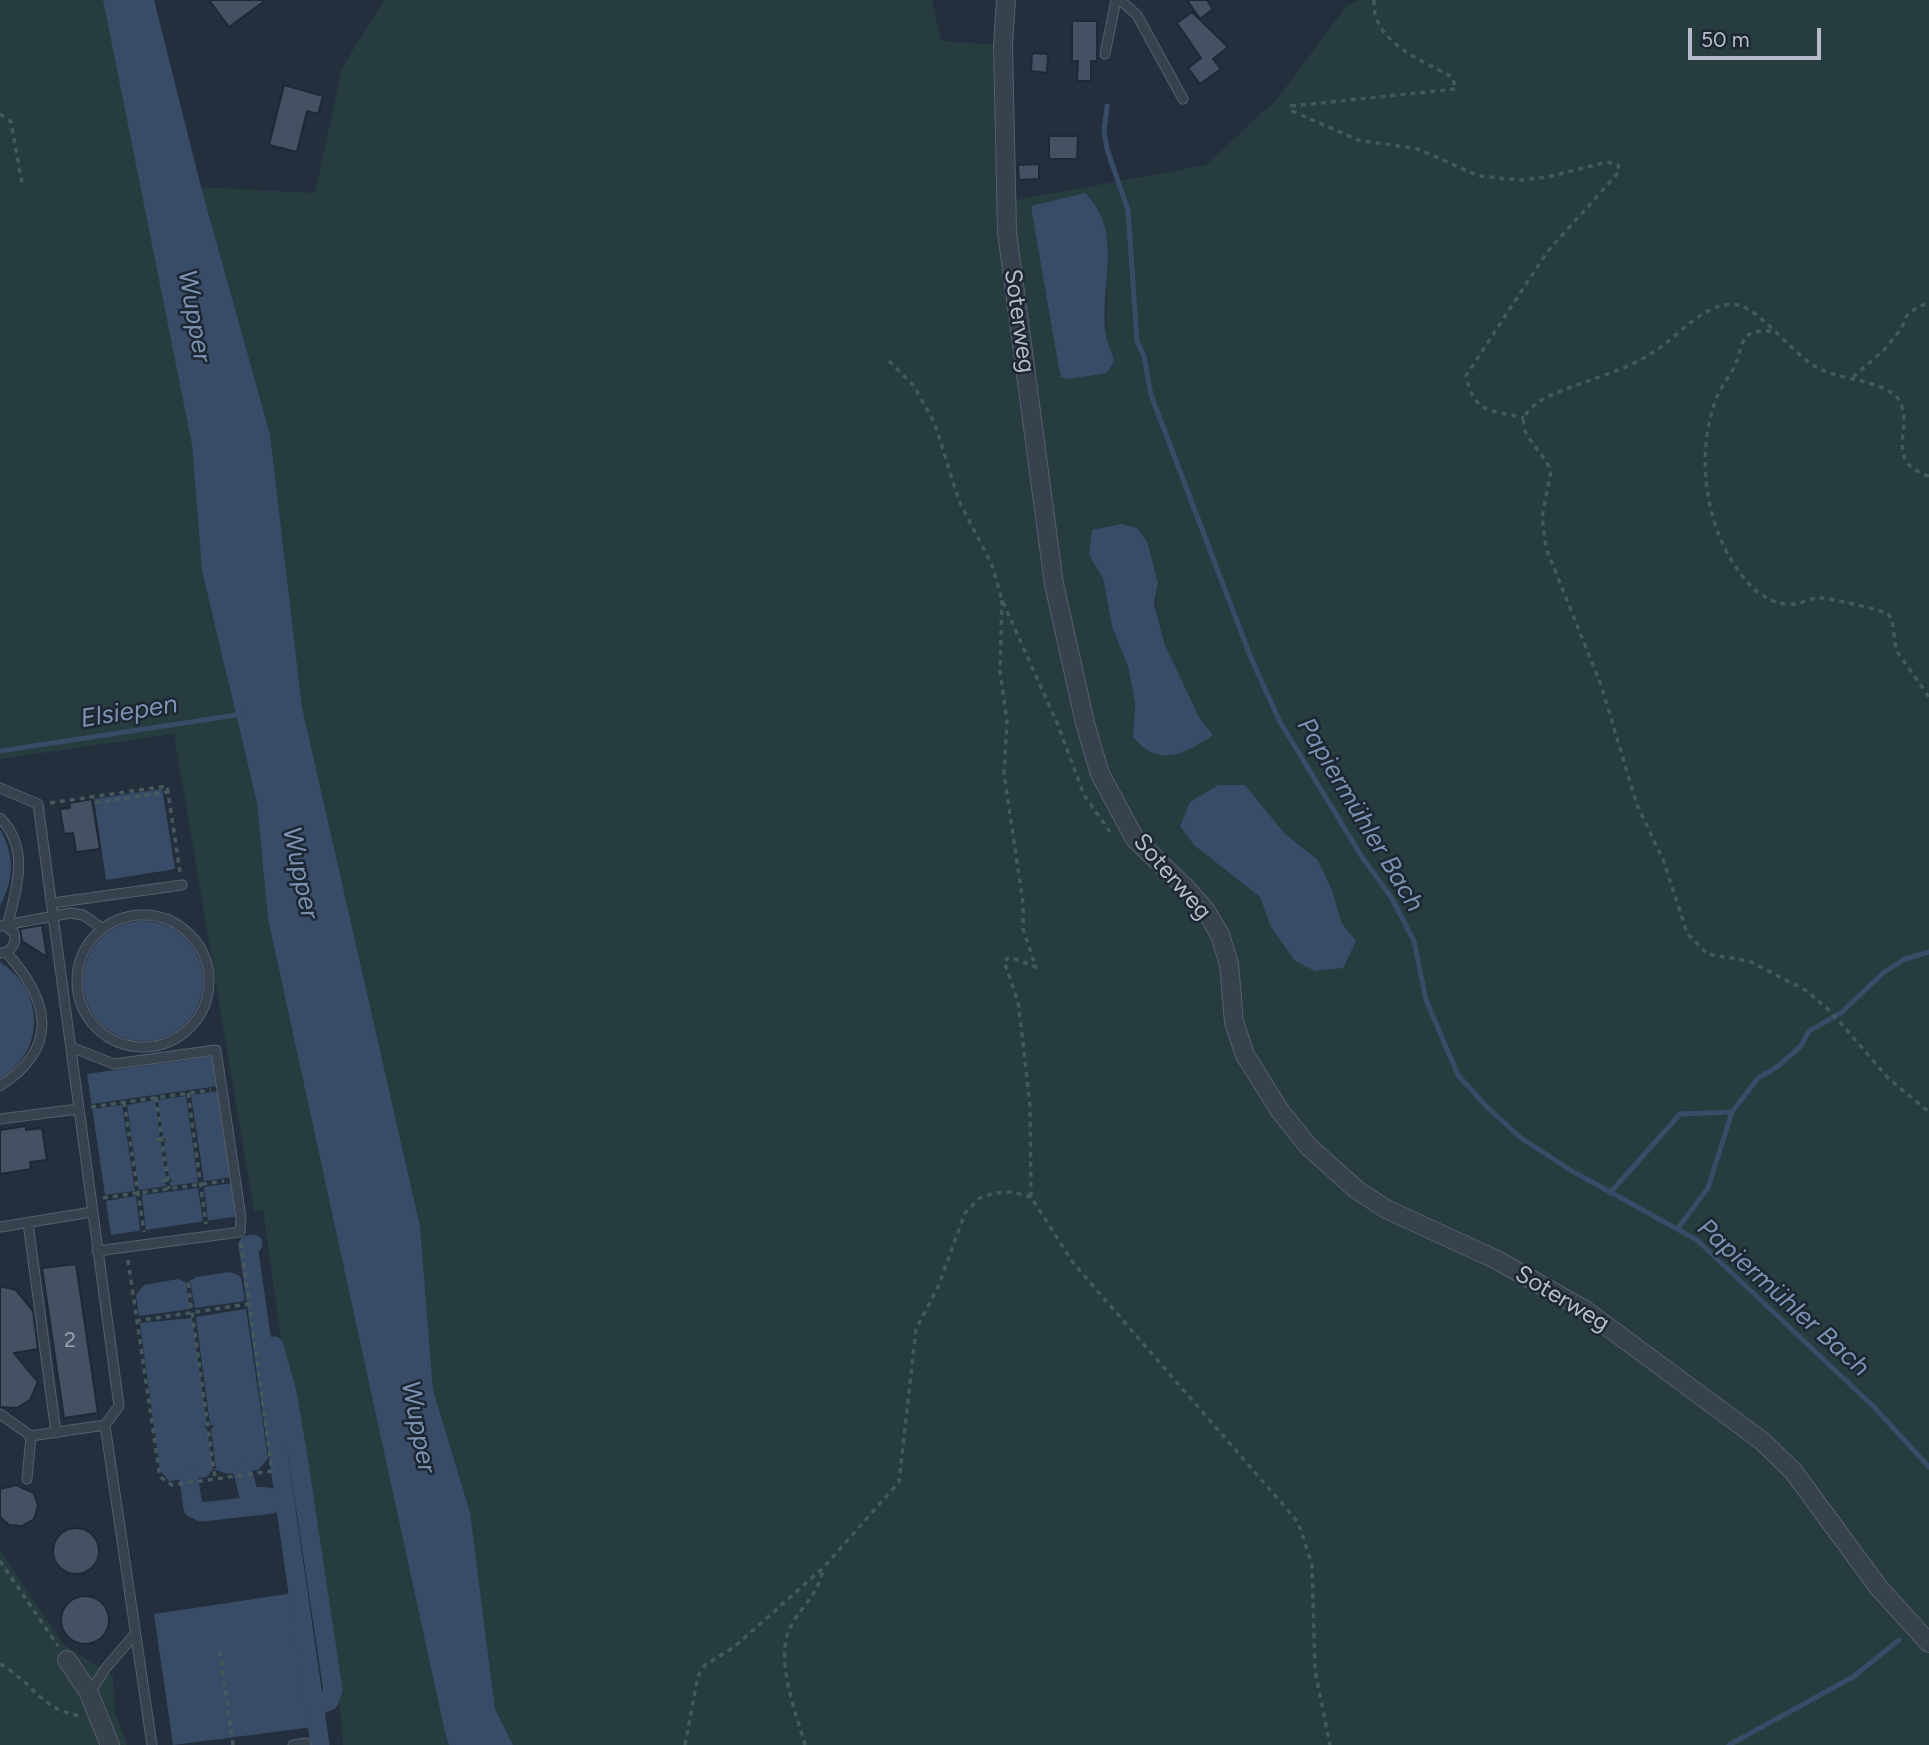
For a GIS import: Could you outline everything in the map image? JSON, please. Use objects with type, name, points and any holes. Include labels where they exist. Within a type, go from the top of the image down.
[{"type":"street","name":"Soterweg","points":[[1006,0],[1003,45],[1007,232],[1054,584],[1085,723],[1100,774],[1113,804],[1135,839],[1188,890],[1206,911],[1220,935],[1229,964],[1234,1022],[1245,1055],[1280,1111],[1309,1147],[1357,1190],[1386,1209],[1497,1261],[1585,1310],[1736,1421],[1793,1471],[1879,1588],[1929,1643]]},
{"type":"street","points":[[67,1660],[89,1694],[110,1745]]},
{"type":"lane","points":[[1105,54],[1118,0],[1137,15],[1183,99]]},
{"type":"lane","points":[[0,788],[38,804],[119,1406],[105,1425],[31,1436],[0,1414]]},
{"type":"lane","points":[[0,818],[16,842],[20,868],[3,926]]},
{"type":"lane","points":[[52,902],[182,885]]},
{"type":"lane","points":[[3,926],[54,914],[83,915],[102,928]]},
{"type":"lane","points":[[144,914],[166,918],[186,929],[200,947],[208,968],[209,990],[202,1012],[189,1030],[170,1042],[148,1048],[127,1046],[107,1038],[91,1024],[80,1005],[76,984],[78,963],[87,943],[102,928],[122,917],[144,914]]},
{"type":"lane","points":[[0,1086],[21,1072],[36,1051],[42,1027],[40,1002],[28,978],[3,953],[13,947],[15,938],[3,926]]},
{"type":"lane","points":[[71,1047],[114,1065],[216,1050],[242,1217],[240,1232],[97,1251]]},
{"type":"lane","points":[[0,1119],[78,1109]]},
{"type":"lane","points":[[0,1227],[92,1212]]},
{"type":"lane","points":[[28,1223],[56,1433]]},
{"type":"lane","points":[[105,1425],[152,1745]]},
{"type":"lane","points":[[27,1479],[31,1436]]},
{"type":"lane","points":[[89,1694],[105,1669],[135,1634]]},
{"type":"lane","points":[[293,1745],[306,1743]]},
{"type":"path","points":[[1374,0],[1373,13],[1392,43],[1452,77],[1456,89],[1291,106],[1292,111],[1358,140],[1418,149],[1479,176],[1521,180],[1548,177],[1606,162],[1618,165],[1619,172],[1547,252],[1466,376],[1479,407],[1489,412],[1524,418]]},
{"type":"path","points":[[0,114],[11,122],[22,183]]},
{"type":"path","points":[[1853,377],[1884,350],[1901,329],[1908,313],[1929,302]]},
{"type":"path","points":[[1929,476],[1913,471],[1905,460],[1900,401],[1891,393],[1853,377],[1816,367],[1753,313],[1741,306],[1720,307],[1704,314],[1643,359],[1545,398],[1531,406],[1524,418],[1529,442],[1551,471],[1542,517],[1549,557],[1601,685],[1637,805],[1664,862],[1687,933],[1707,954],[1749,961],[1807,991],[1832,1013],[1888,1079],[1929,1112]]},
{"type":"path","points":[[1771,331],[1751,332],[1744,337],[1734,366],[1717,396],[1711,417],[1705,483],[1725,545],[1751,586],[1768,598],[1791,604],[1822,598],[1888,614],[1892,621],[1896,650],[1929,697]]},
{"type":"path","points":[[889,360],[914,386],[935,424],[959,501],[992,565],[1002,600],[1058,725],[1084,795],[1109,831],[1121,837],[1135,839]]},
{"type":"path","points":[[1002,600],[1000,671],[1007,722],[1004,774],[1023,903],[1023,929],[1036,967],[1010,957],[1004,961],[1018,1002],[1023,1034],[1030,1106],[1031,1197],[1082,1274],[1298,1522],[1311,1558],[1315,1671],[1330,1745]]},
{"type":"path","points":[[38,804],[167,786],[182,885]]},
{"type":"path","points":[[95,803],[168,792]]},
{"type":"path","points":[[92,1107],[218,1089]]},
{"type":"path","points":[[188,1093],[206,1221]]},
{"type":"path","points":[[156,1097],[169,1189]]},
{"type":"path","points":[[124,1102],[144,1230]]},
{"type":"path","points":[[156,1140],[168,1139]]},
{"type":"path","points":[[105,1198],[232,1180]]},
{"type":"path","points":[[685,1745],[698,1676],[705,1665],[734,1647],[823,1568],[899,1482],[916,1329],[938,1287],[965,1213],[981,1198],[994,1193],[1012,1192],[1031,1197]]},
{"type":"path","points":[[126,1247],[157,1471],[167,1484],[187,1483],[272,1471],[240,1232]]},
{"type":"path","points":[[188,1283],[215,1479]]},
{"type":"path","points":[[136,1321],[249,1304]]},
{"type":"path","points":[[0,1561],[67,1660]]},
{"type":"path","points":[[805,1745],[788,1671],[785,1638],[817,1589],[823,1568]]},
{"type":"path","points":[[220,1651],[233,1745]]},
{"type":"path","points":[[0,1664],[22,1679],[44,1703],[56,1710],[86,1717]]},
{"type":"green space","points":[[0,0],[103,0],[192,445],[202,571],[257,803],[268,919],[449,1745],[343,1745],[339,1700],[293,1382],[285,1368],[263,1210],[254,1211],[174,734],[0,759]]},
{"type":"green space","points":[[384,0],[932,0],[941,41],[1003,45],[1005,202],[1206,165],[1278,98],[1347,5],[1359,0],[1929,0],[1929,1745],[513,1745],[495,1709],[470,1512],[433,1390],[420,1226],[302,707],[270,434],[201,187],[315,193],[342,68]],"holes":[[[1108,238],[1106,335],[1114,361],[1087,377]],[[1103,578],[1158,583],[1158,623],[1170,663],[1190,702],[1213,735],[1199,744],[1133,737],[1135,703],[1128,666],[1112,627]],[[1245,785],[1285,834],[1318,860],[1332,890],[1342,924],[1356,941],[1271,927],[1260,897],[1233,874]]]},
{"type":"green space","points":[[0,1551],[64,1645],[113,1676],[115,1712],[127,1745],[0,1745]]},
{"type":"water","name":"Wupper","points":[[103,0],[154,0],[201,187],[270,434],[302,707],[420,1226],[433,1390],[470,1512],[495,1709],[513,1745],[449,1745],[445,1732],[268,919],[257,803],[202,571],[192,445]]},
{"type":"water","points":[[1085,193],[1097,209],[1104,225],[1108,260],[1105,316],[1107,337],[1114,361],[1107,373],[1069,379],[1061,377],[1059,369],[1031,206]]},
{"type":"water","points":[[1121,524],[1137,528],[1147,541],[1158,583],[1154,603],[1164,643],[1199,717],[1213,735],[1181,753],[1152,753],[1133,737],[1135,703],[1128,666],[1112,627],[1103,578],[1089,555],[1092,530]]},
{"type":"water","points":[[1218,785],[1245,785],[1285,834],[1318,860],[1332,890],[1342,924],[1356,941],[1343,968],[1315,971],[1295,961],[1271,927],[1260,897],[1194,845],[1180,826],[1190,802]]},
{"type":"water","points":[[162,789],[175,869],[106,880],[94,799]]},
{"type":"water","points":[[0,829],[8,849],[11,868],[8,886],[0,906]]},
{"type":"water","points":[[143,921],[166,926],[185,939],[198,958],[203,981],[198,1004],[185,1023],[166,1036],[143,1041],[120,1036],[101,1023],[88,1004],[83,981],[88,958],[101,939],[120,926]]},
{"type":"water","points":[[0,962],[15,974],[25,989],[32,1004],[34,1021],[26,1053],[15,1067],[0,1079]]},
{"type":"water","points":[[213,1056],[239,1216],[111,1235],[87,1074]]},
{"type":"water","points":[[230,1272],[240,1276],[242,1282],[268,1458],[258,1470],[228,1474],[213,1469],[207,1477],[169,1481],[160,1470],[136,1295],[144,1285],[178,1279],[187,1283],[196,1277]]},
{"type":"water","points":[[294,1593],[313,1727],[173,1745],[154,1614]]},
{"type":"pier","points":[[218,1086],[219,1091],[191,1095],[204,1181],[232,1177],[233,1183],[204,1187],[208,1221],[203,1222],[198,1188],[142,1195],[146,1230],[140,1231],[136,1196],[105,1201],[104,1195],[135,1191],[122,1105],[92,1109],[91,1104]],"holes":[[[186,1096],[198,1182],[170,1186],[170,1182],[174,1181],[169,1178],[164,1141],[168,1140],[163,1138],[158,1100]],[[155,1100],[160,1138],[156,1139],[156,1142],[161,1142],[166,1179],[162,1180],[167,1186],[139,1190],[127,1105]]]},
{"type":"pier","points":[[190,1282],[195,1308],[245,1301],[246,1309],[196,1317],[210,1425],[214,1425],[211,1429],[216,1468],[213,1469],[207,1429],[204,1426],[207,1425],[192,1318],[140,1323],[139,1316],[190,1309],[186,1284]]},
{"type":"building","points":[[209,0],[266,0],[229,27]]},
{"type":"building","points":[[1187,0],[1207,0],[1213,9],[1200,19]]},
{"type":"building","points":[[1192,12],[1228,47],[1213,59],[1221,69],[1200,84],[1188,68],[1201,58],[1177,23]]},
{"type":"building","points":[[1072,21],[1097,21],[1097,61],[1091,61],[1091,81],[1077,81],[1078,61],[1072,61]]},
{"type":"building","points":[[1032,53],[1048,54],[1047,73],[1031,71]]},
{"type":"building","points":[[284,85],[323,96],[318,114],[307,111],[297,152],[269,145]]},
{"type":"building","points":[[1049,136],[1078,136],[1077,159],[1049,159]]},
{"type":"building","points":[[1039,164],[1039,179],[1019,180],[1018,165]]},
{"type":"building","points":[[92,799],[100,849],[76,852],[73,833],[64,834],[60,809],[70,808],[69,803]]},
{"type":"building","points":[[42,925],[47,957],[22,941],[20,929]]},
{"type":"building","points":[[26,1126],[26,1130],[42,1128],[47,1160],[30,1162],[31,1169],[0,1174],[0,1130]]},
{"type":"building","points":[[76,1264],[98,1413],[64,1418],[42,1268]]},
{"type":"building","points":[[0,1286],[16,1290],[33,1311],[38,1349],[14,1353],[38,1382],[30,1400],[17,1408],[0,1407]]},
{"type":"building","points":[[16,1485],[34,1493],[38,1506],[34,1519],[22,1526],[9,1525],[0,1517],[0,1489]]},
{"type":"building","points":[[76,1528],[85,1529],[92,1535],[98,1542],[98,1560],[92,1567],[85,1573],[76,1574],[67,1573],[60,1567],[54,1560],[53,1551],[54,1542],[60,1535],[67,1529]]},
{"type":"building","points":[[85,1596],[102,1603],[109,1620],[102,1637],[85,1644],[68,1637],[61,1620],[68,1603]]},
{"type":"waterway","name":"Papiermühler Bach","points":[[1107,106],[1104,131],[1107,149],[1128,210],[1137,341],[1144,356],[1151,395],[1251,658],[1280,722],[1362,857],[1391,897],[1414,941],[1426,1000],[1458,1075],[1487,1107],[1521,1138],[1572,1171],[1697,1240],[1874,1407],[1929,1467]]},
{"type":"waterway","name":"Elsiepen","points":[[0,751],[243,714]]},
{"type":"waterway","points":[[1610,1193],[1680,1114],[1732,1112],[1758,1078],[1777,1067],[1801,1046],[1809,1031],[1841,1013],[1883,973],[1905,959],[1929,952]]},
{"type":"waterway","points":[[1678,1228],[1708,1188],[1732,1112]]},
{"type":"waterway","points":[[253,1244],[248,1245],[320,1745]]},
{"type":"waterway","points":[[274,1346],[287,1392],[333,1690],[329,1701],[314,1707]]},
{"type":"waterway","points":[[243,1472],[249,1496],[269,1497]]},
{"type":"waterway","points":[[189,1480],[193,1508],[202,1512],[271,1504]]},
{"type":"waterway","points":[[1729,1745],[1853,1677],[1899,1640]]}]
